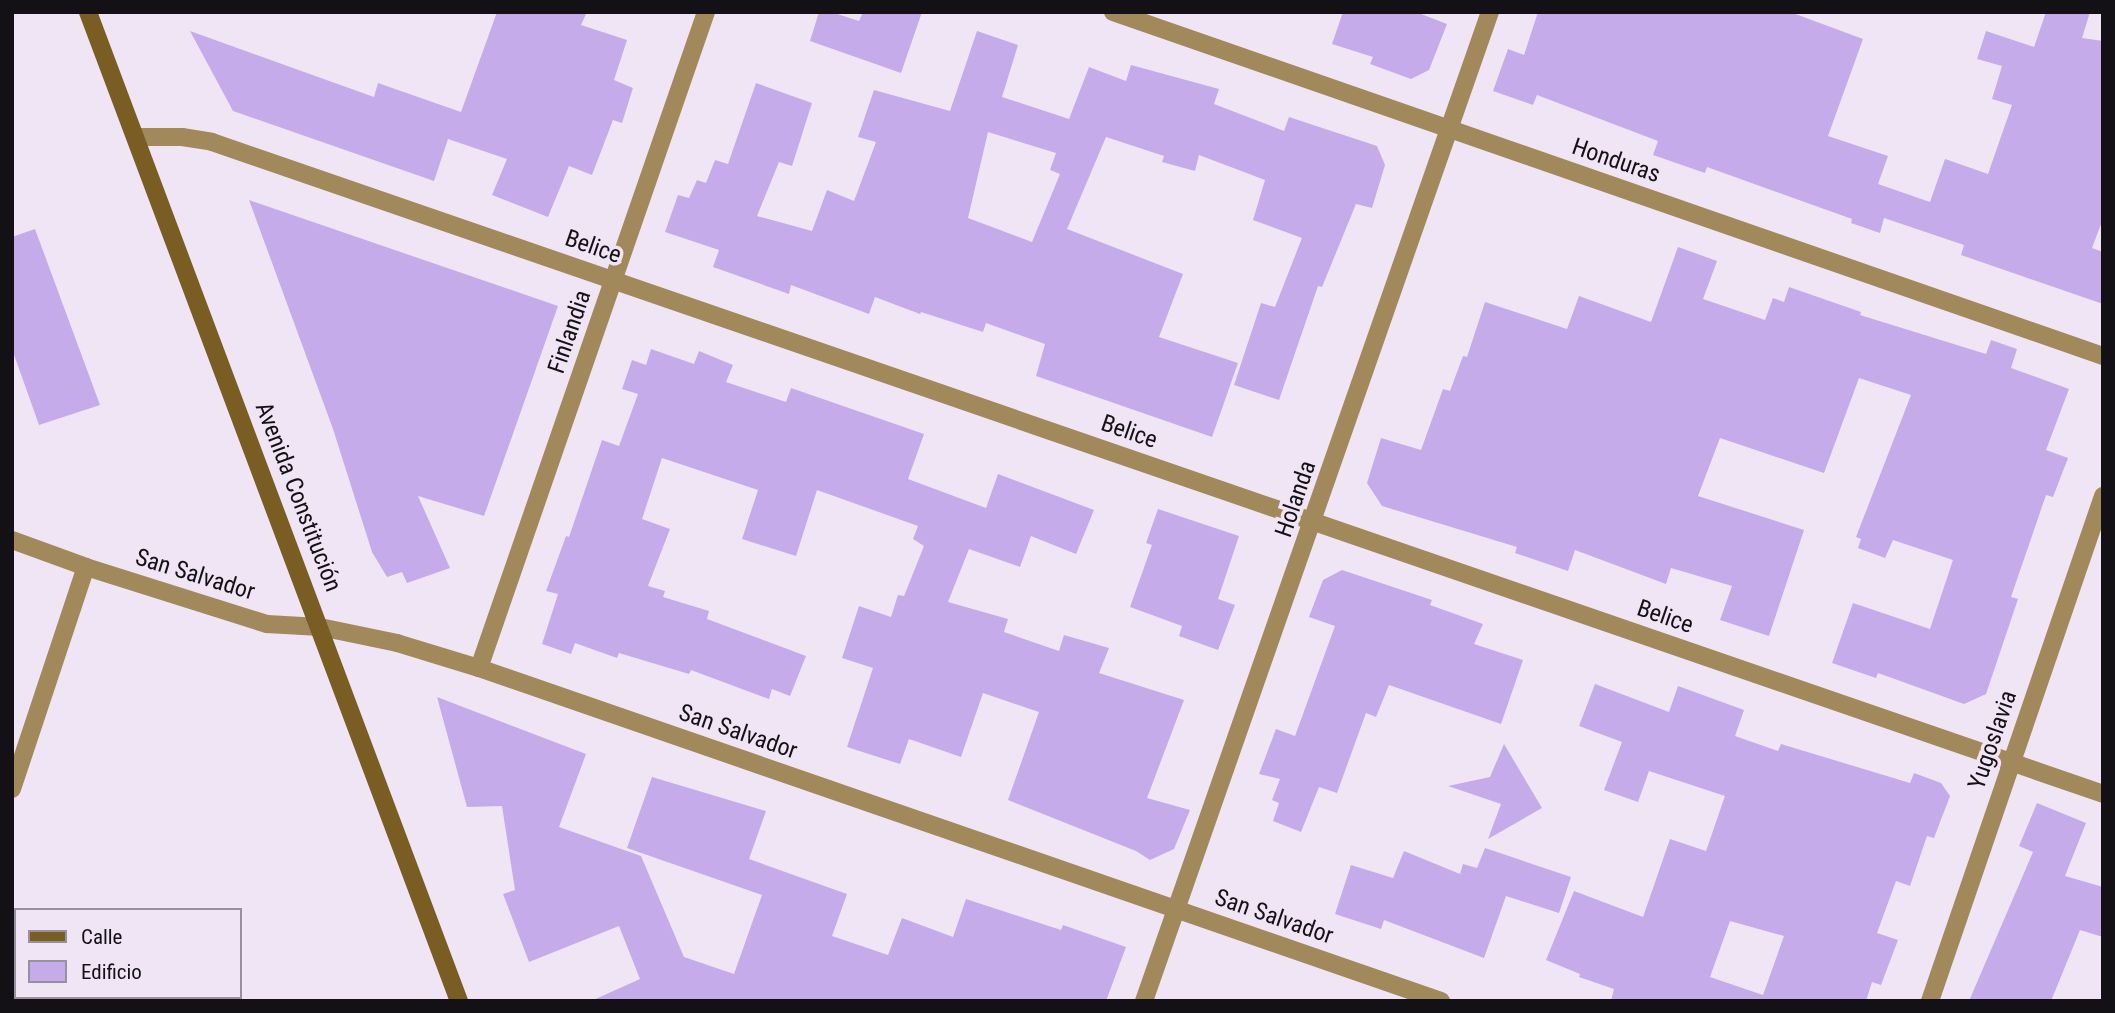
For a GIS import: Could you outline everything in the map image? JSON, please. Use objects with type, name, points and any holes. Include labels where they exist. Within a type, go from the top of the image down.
[{"type":"main road","name":"Avenida Constitución","points":[[88,12],[458,1001]]},
{"type":"street","name":"Finlandia","points":[[480,668],[706,12]]},
{"type":"street","name":"Honduras","points":[[1113,12],[2103,356]]},
{"type":"street","name":"Holanda","points":[[1144,1001],[1314,522],[1490,12]]},
{"type":"street","name":"Belice","points":[[136,137],[182,137],[212,142],[2103,793]]},
{"type":"street","name":"Yugoslavia","points":[[1930,1001],[2103,496]]},
{"type":"street","name":"San Salvador","points":[[12,540],[86,567],[267,624],[320,627],[397,643],[480,668],[1441,1001]]},
{"type":"street","points":[[12,789],[86,567]]},
{"type":"building","points":[[497,12],[587,12],[581,25],[627,40],[614,80],[633,88],[622,123],[613,120],[592,175],[569,166],[548,217],[492,195],[507,159],[448,139],[434,181],[233,111],[190,31],[374,97],[378,83],[461,112]]},
{"type":"building","points":[[819,12],[831,12],[859,21],[863,12],[922,12],[901,73],[810,41]]},
{"type":"building","points":[[1343,12],[1416,12],[1447,24],[1429,70],[1411,79],[1370,64],[1373,57],[1332,44]]},
{"type":"building","points":[[1538,12],[1790,12],[1863,39],[1828,136],[1888,156],[1878,184],[1930,202],[1945,159],[1988,174],[2012,105],[1992,99],[2002,66],[1977,59],[1986,31],[2034,47],[2046,12],[2090,12],[2082,38],[2103,41],[2103,219],[2092,248],[2103,252],[2103,304],[1961,255],[1964,245],[1884,218],[1880,233],[1851,223],[1852,219],[1707,167],[1705,173],[1653,155],[1658,141],[1537,95],[1533,105],[1493,91],[1508,49],[1524,55]]},
{"type":"building","points":[[977,31],[1018,45],[1002,97],[1069,119],[1089,67],[1126,81],[1131,65],[1219,89],[1214,104],[1284,131],[1289,117],[1377,146],[1385,165],[1372,208],[1356,204],[1322,287],[1318,286],[1279,400],[1234,385],[1261,303],[1275,307],[1302,238],[1253,220],[1265,180],[1199,155],[1195,171],[1162,162],[1164,156],[1106,137],[1067,229],[1183,274],[1159,337],[1238,363],[1212,437],[1036,376],[1045,344],[986,323],[983,332],[921,312],[920,314],[875,297],[869,314],[791,285],[789,294],[713,267],[719,250],[665,232],[678,195],[689,198],[697,180],[706,183],[715,160],[728,164],[756,83],[812,103],[792,166],[779,162],[757,216],[812,231],[827,190],[854,201],[876,142],[858,137],[874,90],[950,111]],"holes":[[[988,132],[1056,153],[1050,170],[1060,174],[1032,242],[968,218]]]},
{"type":"building","points":[[249,200],[558,306],[484,516],[418,496],[450,568],[407,583],[402,572],[387,577],[372,552],[333,429]]},
{"type":"building","points":[[35,229],[100,405],[39,425],[12,349],[12,237]]},
{"type":"building","points":[[1678,247],[1717,261],[1703,299],[1765,320],[1773,298],[1784,302],[1789,287],[1861,312],[1860,315],[1986,354],[1991,340],[2017,349],[2011,368],[2069,389],[2046,450],[2068,458],[2053,497],[2046,495],[2011,597],[2018,599],[1986,694],[1964,704],[1878,673],[1876,678],[1832,663],[1853,603],[1930,629],[1953,560],[1893,540],[1885,558],[1858,548],[1861,539],[1856,537],[1911,395],[1859,378],[1824,473],[1720,438],[1698,496],[1804,530],[1769,636],[1720,620],[1732,586],[1671,568],[1666,584],[1575,550],[1568,571],[1515,553],[1517,547],[1382,506],[1367,483],[1381,438],[1421,450],[1443,389],[1450,391],[1463,356],[1467,357],[1485,302],[1567,329],[1579,296],[1651,322]]},
{"type":"building","points":[[651,349],[694,364],[699,351],[733,365],[726,382],[786,402],[791,388],[924,434],[908,479],[986,508],[998,474],[1094,510],[1076,554],[1031,536],[1020,567],[969,549],[948,602],[1008,619],[1004,632],[1059,651],[1064,635],[1109,648],[1099,673],[1184,700],[1147,798],[1190,810],[1174,849],[1150,860],[1136,851],[1008,800],[1039,712],[983,693],[961,757],[909,739],[900,764],[847,747],[873,668],[842,658],[859,606],[891,617],[898,595],[904,596],[924,546],[913,539],[918,526],[817,490],[796,556],[742,539],[758,490],[662,458],[642,519],[670,529],[648,586],[665,591],[663,597],[709,611],[707,619],[806,656],[790,696],[772,689],[769,699],[691,670],[689,674],[619,653],[617,658],[575,643],[571,654],[542,644],[558,594],[546,591],[566,536],[569,537],[602,440],[619,446],[638,394],[622,389],[632,360],[646,365]]},
{"type":"building","points":[[1158,509],[1239,536],[1218,599],[1235,605],[1218,650],[1179,636],[1182,626],[1130,607],[1152,545],[1146,543]]},
{"type":"building","points":[[1342,570],[1432,600],[1430,605],[1483,624],[1474,644],[1523,660],[1501,724],[1389,685],[1376,717],[1366,713],[1337,793],[1319,787],[1301,832],[1273,821],[1279,803],[1272,800],[1280,779],[1259,774],[1276,729],[1295,736],[1335,626],[1309,617],[1323,580]]},
{"type":"building","points":[[1595,684],[1669,712],[1678,686],[1744,710],[1735,736],[1778,751],[1781,744],[1910,783],[1914,773],[1941,783],[1950,796],[1934,838],[1927,836],[1910,886],[1896,881],[1877,933],[1898,940],[1881,985],[1872,982],[1866,1001],[1611,1001],[1614,989],[1579,977],[1580,974],[1546,960],[1574,891],[1643,917],[1670,839],[1706,851],[1725,796],[1649,771],[1638,802],[1604,790],[1622,742],[1579,726]],"holes":[[[1730,921],[1784,936],[1763,995],[1710,977]]]},
{"type":"building","points":[[437,697],[586,754],[559,827],[641,856],[684,957],[734,974],[762,895],[627,848],[652,777],[766,811],[749,859],[847,894],[832,936],[888,955],[902,918],[953,937],[966,899],[1061,930],[1063,925],[1126,947],[1106,1001],[591,1001],[640,979],[619,926],[529,962],[503,894],[515,890],[502,806],[467,807]]},
{"type":"building","points":[[1504,744],[1542,808],[1488,839],[1501,804],[1448,786],[1490,777]]},
{"type":"building","points":[[2037,803],[2086,823],[2065,876],[2103,887],[2103,937],[2080,930],[2051,1001],[1969,1001],[2033,852],[2019,846]]},
{"type":"building","points":[[1485,848],[1571,877],[1559,913],[1506,896],[1484,958],[1384,920],[1381,929],[1335,914],[1351,865],[1393,878],[1404,851],[1460,874],[1463,864],[1477,868]]}]
